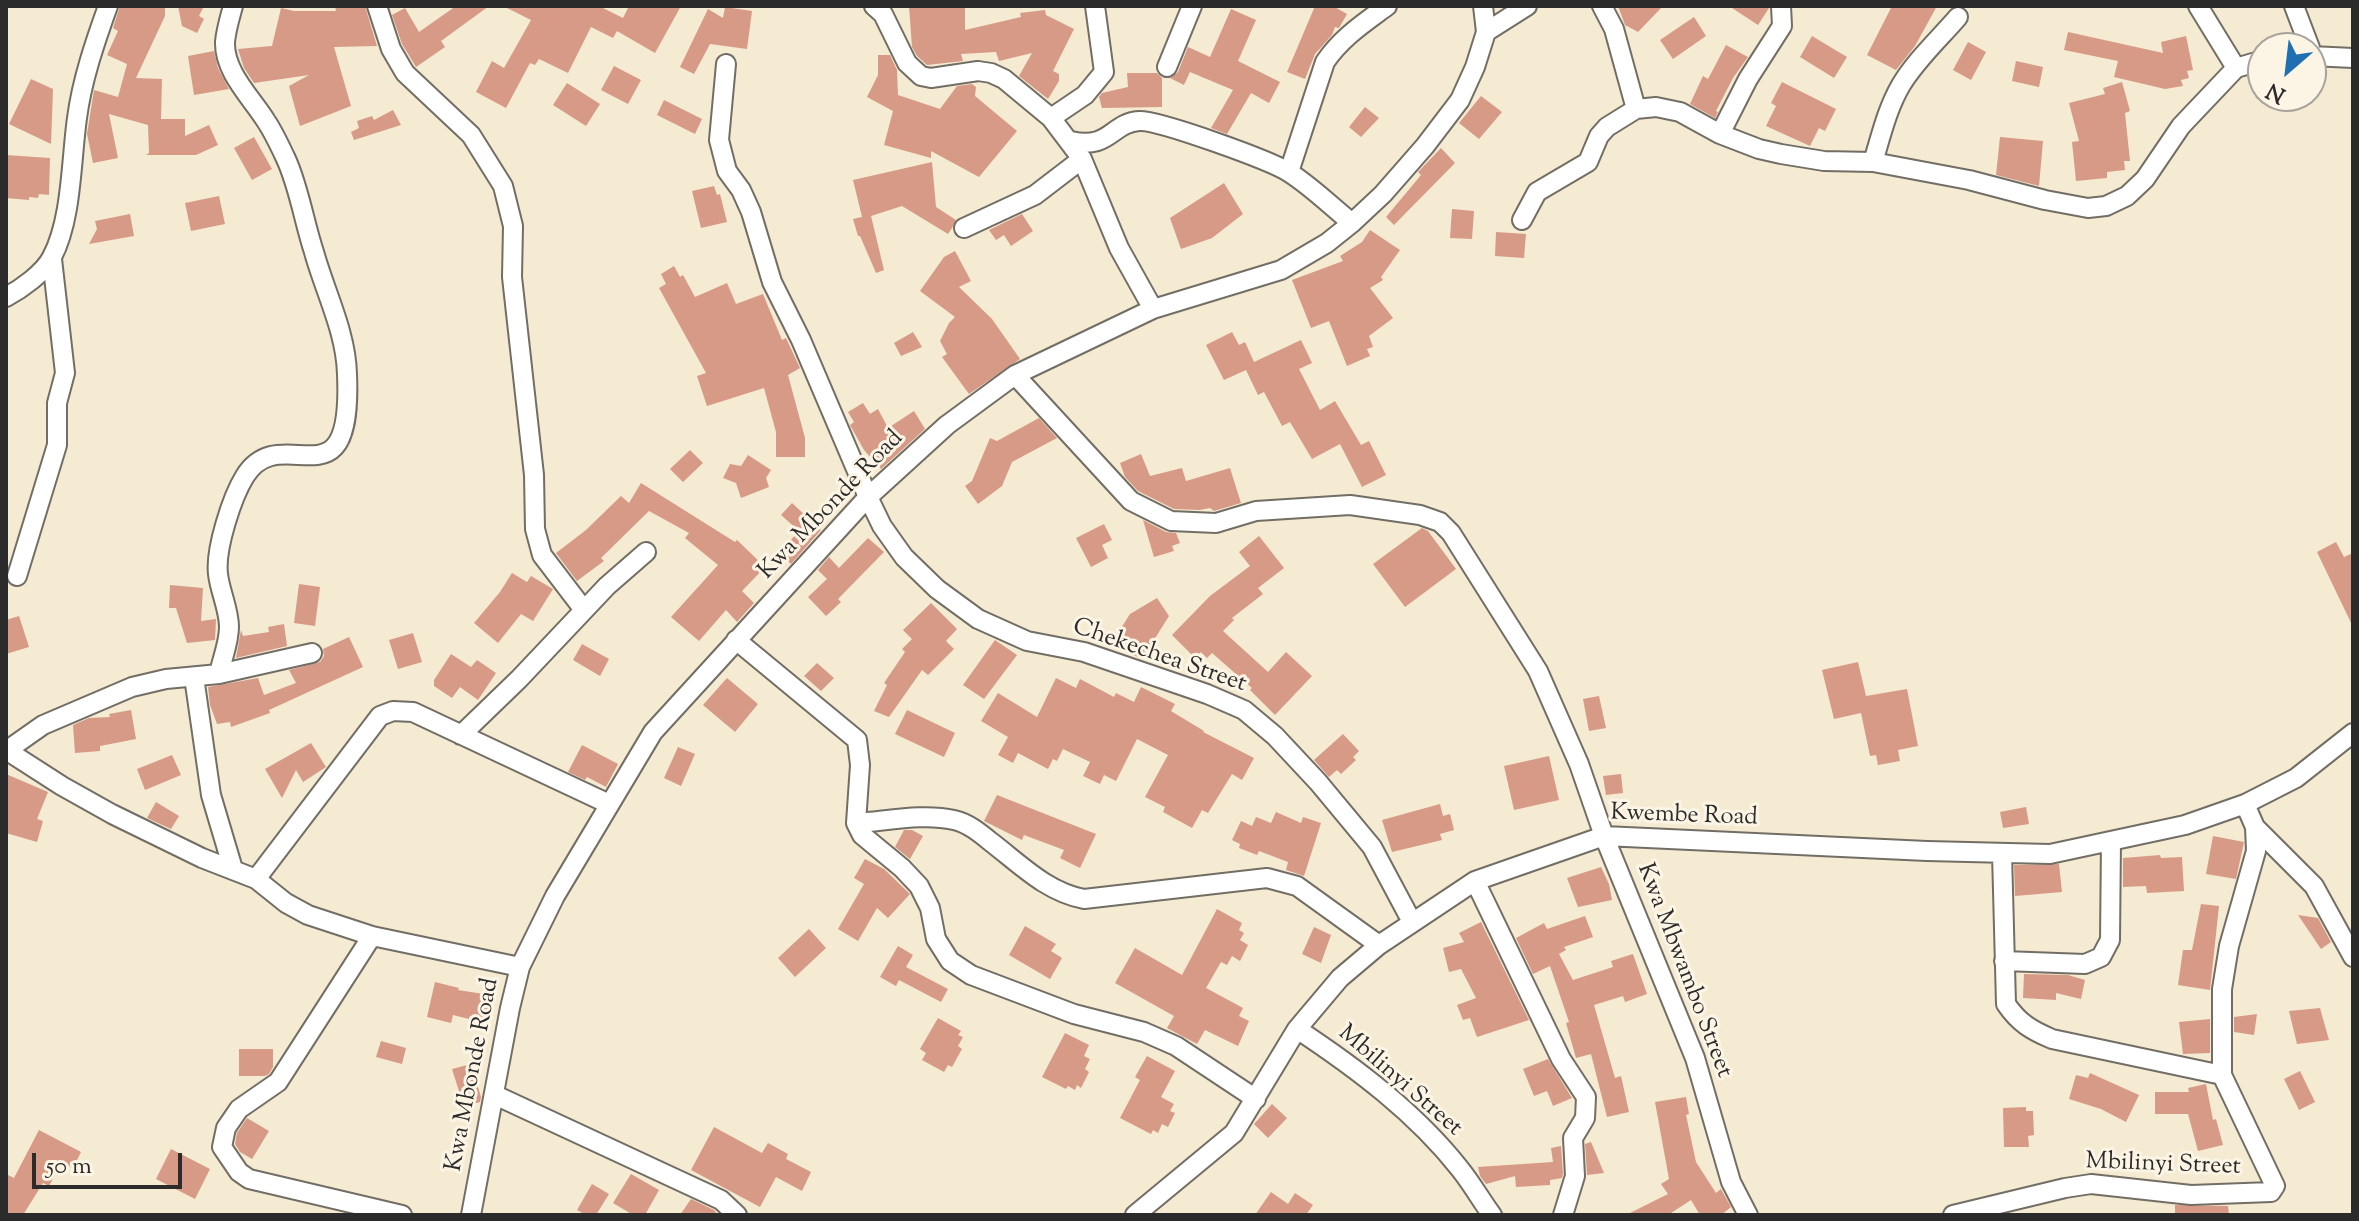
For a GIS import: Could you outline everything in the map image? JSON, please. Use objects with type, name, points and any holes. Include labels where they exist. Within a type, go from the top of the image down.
[{"type":"street","points":[[17,576],[57,445],[57,403],[65,373],[52,259],[66,207],[77,114],[108,6]]},
{"type":"street","points":[[219,674],[229,629],[217,571],[219,551],[238,489],[247,472],[258,462],[271,457],[326,454],[337,448],[344,435],[348,411],[347,370],[340,332],[287,161],[267,122],[240,85],[230,64],[225,43],[233,6]]},
{"type":"street","points":[[377,6],[391,49],[405,73],[471,135],[503,186],[513,226],[512,277],[534,475],[535,529],[542,555],[584,610]]},
{"type":"street","points":[[874,6],[883,14],[907,63],[921,76],[931,78],[978,71],[991,73],[1004,79],[1051,118],[1082,159],[1119,248],[1153,309]]},
{"type":"street","points":[[1051,118],[1085,95],[1104,72],[1095,6]]},
{"type":"street","points":[[1167,67],[1192,6]]},
{"type":"street","name":"Kwa Mbonde Road","points":[[471,1215],[520,967],[555,896],[653,732],[868,497],[947,425],[1015,375],[1153,309],[1281,270],[1327,243],[1352,223],[1383,194],[1460,100],[1486,32],[1483,6]]},
{"type":"street","points":[[1486,32],[1527,6]]},
{"type":"street","points":[[1602,6],[1614,29],[1636,109]]},
{"type":"street","points":[[1720,134],[1748,79],[1782,26],[1781,6]]},
{"type":"street","points":[[2198,6],[2236,68]]},
{"type":"street","points":[[2294,6],[2303,32]]},
{"type":"street","points":[[1289,172],[1325,62],[1345,38],[1384,7]]},
{"type":"street","points":[[1873,162],[1889,110],[1901,87],[1913,68],[1958,17]]},
{"type":"street","points":[[2327,55],[2353,58]]},
{"type":"street","name":"Chekechea Street","points":[[726,64],[719,140],[727,171],[741,190],[751,212],[772,282],[801,340],[868,497],[904,557],[937,589],[978,619],[1027,641],[1084,652],[1207,694],[1244,710],[1275,736],[1318,782],[1372,847],[1412,922]]},
{"type":"street","points":[[1522,220],[1537,192],[1588,162],[1599,136],[1607,127],[1636,109],[1656,107],[1680,112],[1720,134],[1781,154],[1824,161],[1873,162],[1969,180],[2045,200],[2088,208],[2106,206],[2127,196],[2145,179],[2181,126],[2236,68],[2247,65]]},
{"type":"street","points":[[1071,141],[1089,145],[1140,121],[1176,130],[1289,172],[1352,223]]},
{"type":"street","points":[[964,228],[1035,195],[1082,159]]},
{"type":"street","points":[[6,297],[33,278],[52,259]]},
{"type":"street","name":"Kwa Mbwambo Street","points":[[1015,375],[1131,501],[1171,521],[1216,523],[1256,511],[1350,505],[1420,515],[1440,522],[1451,533],[1538,671],[1579,764],[1604,836],[1695,1058],[1731,1182],[1748,1215]]},
{"type":"street","points":[[461,735],[646,552]]},
{"type":"street","points":[[736,640],[857,740],[860,765],[856,823],[862,835],[919,886],[930,908],[936,939],[950,961],[971,975],[1074,1014],[1144,1032],[1176,1046],[1256,1099]]},
{"type":"street","points":[[312,653],[219,674],[166,679],[132,687],[43,725],[6,750],[112,814],[202,858],[256,879],[286,903],[308,915],[372,936],[520,967]]},
{"type":"street","points":[[194,677],[211,795],[233,869]]},
{"type":"street","points":[[256,879],[380,716],[393,711],[413,712],[609,804]]},
{"type":"street","name":"Kwembe Road","points":[[1135,1215],[1234,1133],[1297,1029],[1340,978],[1379,945],[1475,881],[1604,836],[2050,854],[2185,825],[2245,804],[2296,778],[2353,733]]},
{"type":"street","points":[[2002,853],[2006,1004],[2016,1019],[2029,1030],[2052,1039],[2222,1075],[2222,989],[2229,946],[2256,851],[2255,827],[2245,804]]},
{"type":"street","points":[[856,823],[939,818],[957,820],[974,829],[1045,884],[1063,895],[1084,899],[1267,878],[1297,886],[1379,945]]},
{"type":"street","points":[[2255,827],[2314,886],[2353,957]]},
{"type":"street","points":[[2004,961],[2085,964],[2101,957],[2110,940],[2111,841]]},
{"type":"street","points":[[1475,881],[1561,1059],[1586,1097],[1585,1118],[1573,1138],[1575,1176],[1563,1215]]},
{"type":"street","points":[[372,936],[278,1082],[239,1109],[226,1128],[222,1147],[239,1172],[249,1179],[402,1215]]},
{"type":"street","name":"Mbilinyi Street","points":[[1297,1029],[1348,1062],[1415,1121],[1460,1169],[1492,1215]]},
{"type":"street","name":"Mbilinyi Street","points":[[1953,1215],[2091,1184],[2191,1195],[2271,1192],[2275,1186],[2222,1075]]},
{"type":"street","points":[[495,1095],[721,1200],[737,1215]]},
{"type":"street","points":[[2186,1215],[2191,1195]]},
{"type":"building","points":[[120,6],[165,6],[165,16],[136,78],[162,79],[161,119],[185,119],[185,136],[209,125],[218,145],[196,155],[146,155],[149,153],[148,125],[109,114],[118,158],[93,163],[87,134],[94,90],[118,97],[127,64],[107,55],[118,31],[113,28]]},
{"type":"building","points":[[178,6],[204,6],[199,16],[204,19],[197,33],[182,26]]},
{"type":"building","points":[[335,6],[365,6],[377,46],[334,47],[351,106],[300,126],[289,86],[309,75],[254,83],[244,68],[238,49],[272,46],[281,8],[336,11]]},
{"type":"building","points":[[456,6],[489,6],[441,41],[445,47],[416,67],[402,44],[392,15],[405,8],[419,32]]},
{"type":"building","points":[[503,6],[599,6],[623,18],[629,6],[681,6],[655,53],[617,31],[613,38],[591,27],[568,73],[539,59],[535,65],[530,63],[506,108],[476,92],[492,61],[504,68],[531,20]]},
{"type":"building","points":[[909,6],[965,6],[965,30],[1021,17],[1020,13],[1045,10],[1046,15],[1074,29],[1053,71],[1059,74],[1059,81],[1048,99],[1019,76],[1032,53],[999,61],[996,52],[961,54],[963,61],[927,65],[912,47]]},
{"type":"building","points":[[1315,6],[1333,6],[1347,14],[1339,28],[1335,27],[1315,54],[1305,79],[1287,72]]},
{"type":"building","points":[[1618,6],[1663,6],[1638,32],[1625,25]]},
{"type":"building","points":[[1729,6],[1769,6],[1769,8],[1758,25]]},
{"type":"building","points":[[1892,6],[1937,6],[1915,46],[1896,70],[1867,55]]},
{"type":"building","points":[[725,7],[752,11],[747,49],[710,44],[694,74],[680,67],[708,9],[723,18]]},
{"type":"building","points":[[1231,9],[1256,20],[1238,61],[1280,82],[1269,103],[1251,93],[1227,134],[1211,128],[1233,90],[1190,72],[1184,85],[1170,78],[1178,72],[1188,47],[1210,57]]},
{"type":"building","points":[[1694,17],[1706,36],[1673,59],[1660,40]]},
{"type":"building","points":[[2068,32],[2163,53],[2161,42],[2186,36],[2193,70],[2187,71],[2189,78],[2181,80],[2183,86],[2165,89],[2114,77],[2118,61],[2064,50]]},
{"type":"building","points":[[1812,36],[1847,57],[1834,78],[1800,57]]},
{"type":"building","points":[[1968,42],[1986,52],[1971,80],[1953,70]]},
{"type":"building","points":[[1726,45],[1748,57],[1733,78],[1715,118],[1690,104],[1703,76],[1708,79]]},
{"type":"building","points":[[214,51],[218,68],[229,89],[194,95],[188,56]]},
{"type":"building","points":[[878,55],[890,55],[897,70],[898,95],[940,109],[957,86],[972,84],[976,87],[975,96],[1017,131],[979,177],[931,151],[931,158],[884,145],[893,111],[867,97],[878,75]]},
{"type":"building","points":[[2016,61],[2043,67],[2039,87],[2012,81]]},
{"type":"building","points":[[614,66],[641,80],[628,104],[601,90]]},
{"type":"building","points":[[1127,73],[1157,73],[1162,78],[1162,107],[1102,108],[1099,97],[1102,93],[1128,87]]},
{"type":"building","points":[[31,79],[53,89],[51,144],[9,124]]},
{"type":"building","points":[[1782,82],[1836,109],[1825,131],[1819,128],[1810,146],[1766,126],[1776,106],[1771,103]]},
{"type":"building","points":[[2122,82],[2130,111],[2125,113],[2130,161],[2124,161],[2125,170],[2107,172],[2107,178],[2076,181],[2072,142],[2079,141],[2069,103],[2105,94],[2103,88]]},
{"type":"building","points":[[567,83],[600,104],[586,126],[553,105]]},
{"type":"building","points":[[1481,96],[1502,112],[1479,139],[1459,123]]},
{"type":"building","points":[[664,100],[702,119],[695,134],[657,115]]},
{"type":"building","points":[[1365,107],[1379,118],[1361,137],[1349,127]]},
{"type":"building","points":[[393,110],[401,125],[354,140],[351,132],[359,128],[357,121],[372,116],[374,120]]},
{"type":"building","points":[[254,137],[272,169],[252,180],[234,148]]},
{"type":"building","points":[[2000,137],[2043,141],[2039,186],[1996,175]]},
{"type":"building","points":[[1441,148],[1455,163],[1394,225],[1386,217],[1421,175],[1418,172]]},
{"type":"building","points":[[6,155],[50,158],[49,195],[39,194],[38,198],[29,197],[29,200],[6,198]]},
{"type":"building","points":[[932,162],[936,207],[956,220],[952,228],[948,234],[902,206],[871,216],[884,270],[876,273],[853,219],[862,217],[853,180]]},
{"type":"building","points":[[1224,183],[1243,214],[1212,238],[1181,249],[1170,218]]},
{"type":"building","points":[[714,186],[717,195],[720,194],[727,222],[701,228],[692,191]]},
{"type":"building","points":[[219,196],[225,224],[191,231],[185,203]]},
{"type":"building","points":[[1452,209],[1474,211],[1472,239],[1450,238]]},
{"type":"building","points":[[130,214],[134,236],[89,244],[97,229],[95,221]]},
{"type":"building","points":[[1022,214],[1033,231],[1011,246],[1004,235],[996,240],[989,230]]},
{"type":"building","points":[[1370,230],[1400,250],[1381,277],[1383,280],[1370,288],[1393,318],[1369,336],[1373,347],[1367,349],[1370,356],[1347,366],[1329,321],[1311,328],[1292,280],[1343,261],[1340,256],[1362,242]]},
{"type":"building","points":[[1496,232],[1526,234],[1524,258],[1495,256]]},
{"type":"building","points":[[955,251],[971,281],[959,287],[992,319],[1020,359],[969,394],[942,357],[947,354],[940,341],[955,317],[920,291],[944,257]]},
{"type":"building","points":[[674,266],[680,277],[683,275],[695,297],[727,283],[736,304],[763,294],[782,340],[786,338],[800,368],[788,375],[805,438],[805,457],[776,457],[776,432],[764,388],[707,406],[697,376],[706,373],[659,288],[666,284],[661,274]]},
{"type":"building","points":[[913,332],[922,347],[901,356],[894,343]]},
{"type":"building","points":[[1232,332],[1239,345],[1245,342],[1254,362],[1301,340],[1312,363],[1299,369],[1320,410],[1335,401],[1361,445],[1369,441],[1386,475],[1362,487],[1340,444],[1312,459],[1290,422],[1282,426],[1264,392],[1258,395],[1246,370],[1224,380],[1206,345]]},
{"type":"building","points":[[863,403],[870,414],[878,409],[888,428],[914,411],[925,429],[881,469],[864,450],[850,425],[854,422],[848,412]]},
{"type":"building","points":[[1039,418],[1057,438],[1012,462],[1002,486],[978,504],[965,486],[972,481],[990,438],[997,441]]},
{"type":"building","points":[[690,450],[703,463],[683,482],[670,469]]},
{"type":"building","points":[[1141,454],[1150,476],[1182,468],[1186,481],[1230,468],[1241,503],[1214,511],[1210,508],[1174,509],[1138,491],[1125,477],[1120,463]]},
{"type":"building","points":[[748,455],[771,470],[766,478],[769,487],[741,498],[736,483],[723,478],[730,464],[741,466]]},
{"type":"building","points":[[641,483],[735,542],[737,540],[765,567],[742,591],[754,603],[737,622],[726,610],[699,641],[671,617],[718,565],[685,538],[689,533],[649,511],[601,558],[604,561],[577,581],[556,553],[586,530],[621,496],[629,503]]},
{"type":"building","points":[[792,503],[821,530],[791,564],[779,553],[799,531],[781,515]]},
{"type":"building","points":[[1143,520],[1166,532],[1176,533],[1180,543],[1172,546],[1174,551],[1154,557]]},
{"type":"building","points":[[1104,524],[1112,540],[1102,545],[1108,558],[1091,567],[1076,538]]},
{"type":"building","points":[[1422,528],[1428,531],[1456,569],[1405,607],[1373,564]]},
{"type":"building","points":[[1259,536],[1284,568],[1258,588],[1263,594],[1232,618],[1234,620],[1223,631],[1268,672],[1286,652],[1312,676],[1275,715],[1250,690],[1252,688],[1212,653],[1207,658],[1201,652],[1195,658],[1172,635],[1210,596],[1250,566],[1239,552]]},
{"type":"building","points":[[868,538],[884,552],[838,599],[841,602],[826,616],[808,597],[827,579],[818,570],[829,557],[839,568]]},
{"type":"building","points":[[2336,542],[2344,557],[2353,553],[2353,627],[2317,552]]},
{"type":"building","points":[[512,573],[527,582],[531,576],[553,589],[533,621],[521,614],[498,643],[474,623]]},
{"type":"building","points":[[299,584],[320,587],[315,626],[294,623]]},
{"type":"building","points":[[170,585],[203,588],[201,621],[216,619],[215,640],[187,643],[176,608],[169,608]]},
{"type":"building","points":[[1157,598],[1169,616],[1142,659],[1111,644],[1130,614]]},
{"type":"building","points":[[931,603],[957,629],[946,641],[954,649],[928,675],[922,670],[889,717],[874,711],[887,685],[884,683],[905,652],[902,649],[912,639],[903,630]]},
{"type":"building","points":[[19,616],[29,647],[6,654],[6,620]]},
{"type":"building","points":[[284,624],[287,646],[236,658],[241,630],[243,636],[269,632],[268,627]]},
{"type":"building","points":[[413,633],[422,662],[398,669],[389,640]]},
{"type":"building","points":[[349,637],[363,667],[269,710],[270,713],[231,727],[230,722],[217,724],[208,687],[258,678],[264,695],[296,683],[289,670],[320,662],[324,656],[323,649]]},
{"type":"building","points":[[995,640],[1017,655],[984,699],[963,685]]},
{"type":"building","points":[[582,644],[609,659],[600,676],[573,660]]},
{"type":"building","points":[[451,654],[471,667],[477,660],[496,673],[478,700],[460,687],[452,698],[434,686],[434,680]]},
{"type":"building","points":[[1858,662],[1866,696],[1907,689],[1918,746],[1898,750],[1900,761],[1878,765],[1876,755],[1870,756],[1861,713],[1834,719],[1822,670]]},
{"type":"building","points":[[817,663],[834,678],[821,691],[804,676]]},
{"type":"building","points":[[727,678],[758,704],[735,732],[703,705]]},
{"type":"building","points":[[1056,678],[1076,688],[1080,679],[1114,697],[1116,693],[1134,702],[1141,687],[1175,704],[1171,711],[1203,732],[1254,758],[1242,780],[1232,774],[1208,813],[1202,810],[1192,828],[1163,812],[1165,807],[1145,797],[1168,755],[1137,739],[1116,781],[1104,775],[1100,784],[1083,776],[1090,762],[1063,749],[1048,769],[1018,753],[1013,763],[998,755],[1008,737],[981,721],[998,693],[1037,717]]},
{"type":"building","points":[[1599,696],[1606,728],[1589,731],[1583,699]]},
{"type":"building","points":[[131,710],[136,739],[100,746],[100,751],[75,753],[73,725],[89,718],[110,717],[109,714]]},
{"type":"building","points":[[907,710],[955,733],[944,757],[895,734]]},
{"type":"building","points":[[1343,734],[1359,751],[1353,757],[1356,760],[1341,774],[1337,770],[1329,777],[1314,760]]},
{"type":"building","points":[[311,743],[326,767],[303,782],[296,770],[282,798],[265,769]]},
{"type":"building","points":[[582,745],[618,764],[606,787],[568,772]]},
{"type":"building","points":[[678,747],[695,754],[681,786],[664,778]]},
{"type":"building","points":[[172,755],[181,775],[145,790],[137,769]]},
{"type":"building","points":[[1549,756],[1559,800],[1514,810],[1504,766]]},
{"type":"building","points":[[6,774],[48,792],[37,819],[43,821],[37,842],[6,833]]},
{"type":"building","points":[[1621,774],[1623,793],[1606,795],[1603,776]]},
{"type":"building","points":[[997,795],[1096,834],[1080,868],[1060,858],[1064,850],[1024,835],[1022,840],[984,821]]},
{"type":"building","points":[[156,802],[179,816],[171,829],[147,818]]},
{"type":"building","points":[[1440,804],[1443,816],[1450,814],[1454,830],[1440,834],[1442,840],[1392,852],[1382,820]]},
{"type":"building","points":[[2026,807],[2029,824],[2003,828],[2000,812]]},
{"type":"building","points":[[1276,812],[1301,823],[1303,817],[1321,823],[1304,876],[1286,870],[1288,862],[1259,851],[1257,855],[1239,848],[1240,844],[1232,840],[1241,821],[1252,826],[1256,817],[1271,823]]},
{"type":"building","points":[[904,830],[912,830],[923,836],[910,859],[895,847]]},
{"type":"building","points":[[2213,836],[2244,842],[2236,879],[2206,874]]},
{"type":"building","points":[[2160,855],[2161,858],[2182,857],[2184,891],[2147,893],[2146,886],[2123,887],[2123,858]]},
{"type":"building","points":[[865,859],[884,869],[910,894],[888,918],[877,908],[858,941],[838,929],[864,884],[854,878]]},
{"type":"building","points":[[2059,864],[2062,892],[2015,896],[2014,865]]},
{"type":"building","points":[[1601,867],[1612,900],[1578,907],[1567,878]]},
{"type":"building","points":[[2201,904],[2219,906],[2210,990],[2178,985],[2183,950],[2192,950]]},
{"type":"building","points":[[1217,909],[1242,923],[1239,930],[1244,933],[1240,940],[1248,945],[1240,961],[1232,956],[1227,965],[1221,962],[1206,988],[1243,1008],[1239,1016],[1249,1021],[1238,1046],[1205,1030],[1197,1044],[1167,1028],[1174,1016],[1115,983],[1135,948],[1182,975]]},
{"type":"building","points":[[2298,915],[2318,918],[2331,942],[2321,949]]},
{"type":"building","points":[[1585,916],[1593,937],[1564,947],[1566,950],[1559,954],[1573,980],[1613,967],[1611,961],[1633,954],[1647,994],[1625,1002],[1623,996],[1594,1005],[1615,1078],[1621,1076],[1629,1112],[1607,1117],[1591,1054],[1576,1058],[1566,1023],[1569,1022],[1550,966],[1533,974],[1516,938],[1544,923],[1547,929]]},
{"type":"building","points":[[1481,922],[1529,1020],[1477,1037],[1470,1018],[1463,1020],[1457,1005],[1476,998],[1461,969],[1449,972],[1443,948],[1464,942],[1459,933]]},
{"type":"building","points":[[1025,926],[1056,944],[1051,951],[1062,958],[1050,979],[1009,955]]},
{"type":"building","points":[[1314,927],[1331,935],[1321,963],[1302,954]]},
{"type":"building","points":[[809,929],[826,948],[795,977],[778,958]]},
{"type":"building","points":[[898,946],[913,955],[906,967],[948,989],[941,1002],[899,980],[896,986],[880,977]]},
{"type":"building","points":[[2024,974],[2068,975],[2085,980],[2081,999],[2056,993],[2056,1000],[2023,998]]},
{"type":"building","points":[[435,982],[458,990],[490,995],[487,1018],[470,1016],[469,1019],[453,1015],[451,1023],[427,1017]]},
{"type":"building","points":[[2320,1008],[2329,1040],[2297,1044],[2289,1011]]},
{"type":"building","points":[[2257,1014],[2254,1035],[2234,1032],[2234,1017]]},
{"type":"building","points":[[938,1018],[961,1031],[958,1035],[963,1037],[958,1046],[962,1049],[952,1067],[948,1065],[944,1072],[922,1060],[926,1053],[920,1049]]},
{"type":"building","points":[[2210,1019],[2210,1053],[2183,1054],[2179,1022]]},
{"type":"building","points":[[1065,1033],[1089,1045],[1084,1056],[1090,1059],[1085,1069],[1089,1072],[1081,1088],[1077,1085],[1075,1090],[1042,1077]]},
{"type":"building","points":[[381,1041],[406,1048],[402,1064],[376,1057]]},
{"type":"building","points":[[239,1049],[273,1049],[273,1067],[269,1074],[239,1076]]},
{"type":"building","points":[[1147,1056],[1175,1071],[1161,1097],[1174,1104],[1170,1111],[1175,1113],[1168,1127],[1162,1124],[1158,1133],[1153,1130],[1151,1134],[1120,1118],[1140,1080],[1135,1077]]},
{"type":"building","points":[[1548,1059],[1572,1098],[1553,1106],[1547,1091],[1534,1096],[1523,1069]]},
{"type":"building","points":[[471,1064],[481,1097],[480,1102],[464,1107],[452,1069]]},
{"type":"building","points":[[2300,1071],[2315,1102],[2299,1110],[2284,1079]]},
{"type":"building","points":[[2090,1073],[2139,1095],[2126,1122],[2101,1109],[2069,1099],[2076,1075],[2088,1078]]},
{"type":"building","points":[[2206,1084],[2213,1120],[2216,1119],[2223,1145],[2198,1151],[2188,1114],[2155,1114],[2155,1092],[2189,1092],[2188,1088]]},
{"type":"building","points":[[1686,1097],[1689,1114],[1686,1115],[1696,1162],[1716,1193],[1721,1189],[1731,1207],[1721,1215],[1700,1215],[1691,1200],[1668,1215],[1626,1215],[1668,1194],[1661,1184],[1669,1179],[1655,1102]]},
{"type":"building","points":[[1272,1104],[1287,1118],[1268,1138],[1254,1124]]},
{"type":"building","points":[[2026,1107],[2026,1111],[2033,1111],[2034,1135],[2028,1136],[2029,1147],[2004,1147],[2003,1108]]},
{"type":"building","points":[[247,1118],[269,1131],[252,1159],[240,1152],[235,1144],[237,1133]]},
{"type":"building","points":[[714,1127],[762,1153],[768,1143],[788,1154],[786,1159],[811,1172],[802,1191],[776,1177],[760,1207],[691,1170]]},
{"type":"building","points":[[39,1130],[81,1152],[73,1168],[62,1162],[49,1186],[43,1183],[23,1215],[6,1215],[6,1174],[14,1178]]},
{"type":"building","points":[[1591,1142],[1604,1173],[1587,1175],[1585,1144]]},
{"type":"building","points":[[1561,1146],[1562,1178],[1550,1180],[1550,1185],[1516,1187],[1515,1176],[1486,1184],[1480,1176],[1478,1167],[1553,1162],[1551,1148]]},
{"type":"building","points":[[171,1149],[210,1169],[195,1199],[156,1179]]},
{"type":"building","points":[[631,1174],[659,1190],[645,1215],[633,1215],[613,1203]]},
{"type":"building","points":[[592,1184],[609,1194],[596,1215],[586,1215],[577,1210]]},
{"type":"building","points":[[1271,1192],[1288,1204],[1295,1193],[1313,1205],[1306,1215],[1255,1215]]},
{"type":"building","points":[[691,1199],[716,1212],[714,1215],[680,1215]]},
{"type":"building","points":[[2175,1205],[2228,1206],[2229,1215],[2175,1215]]}]
